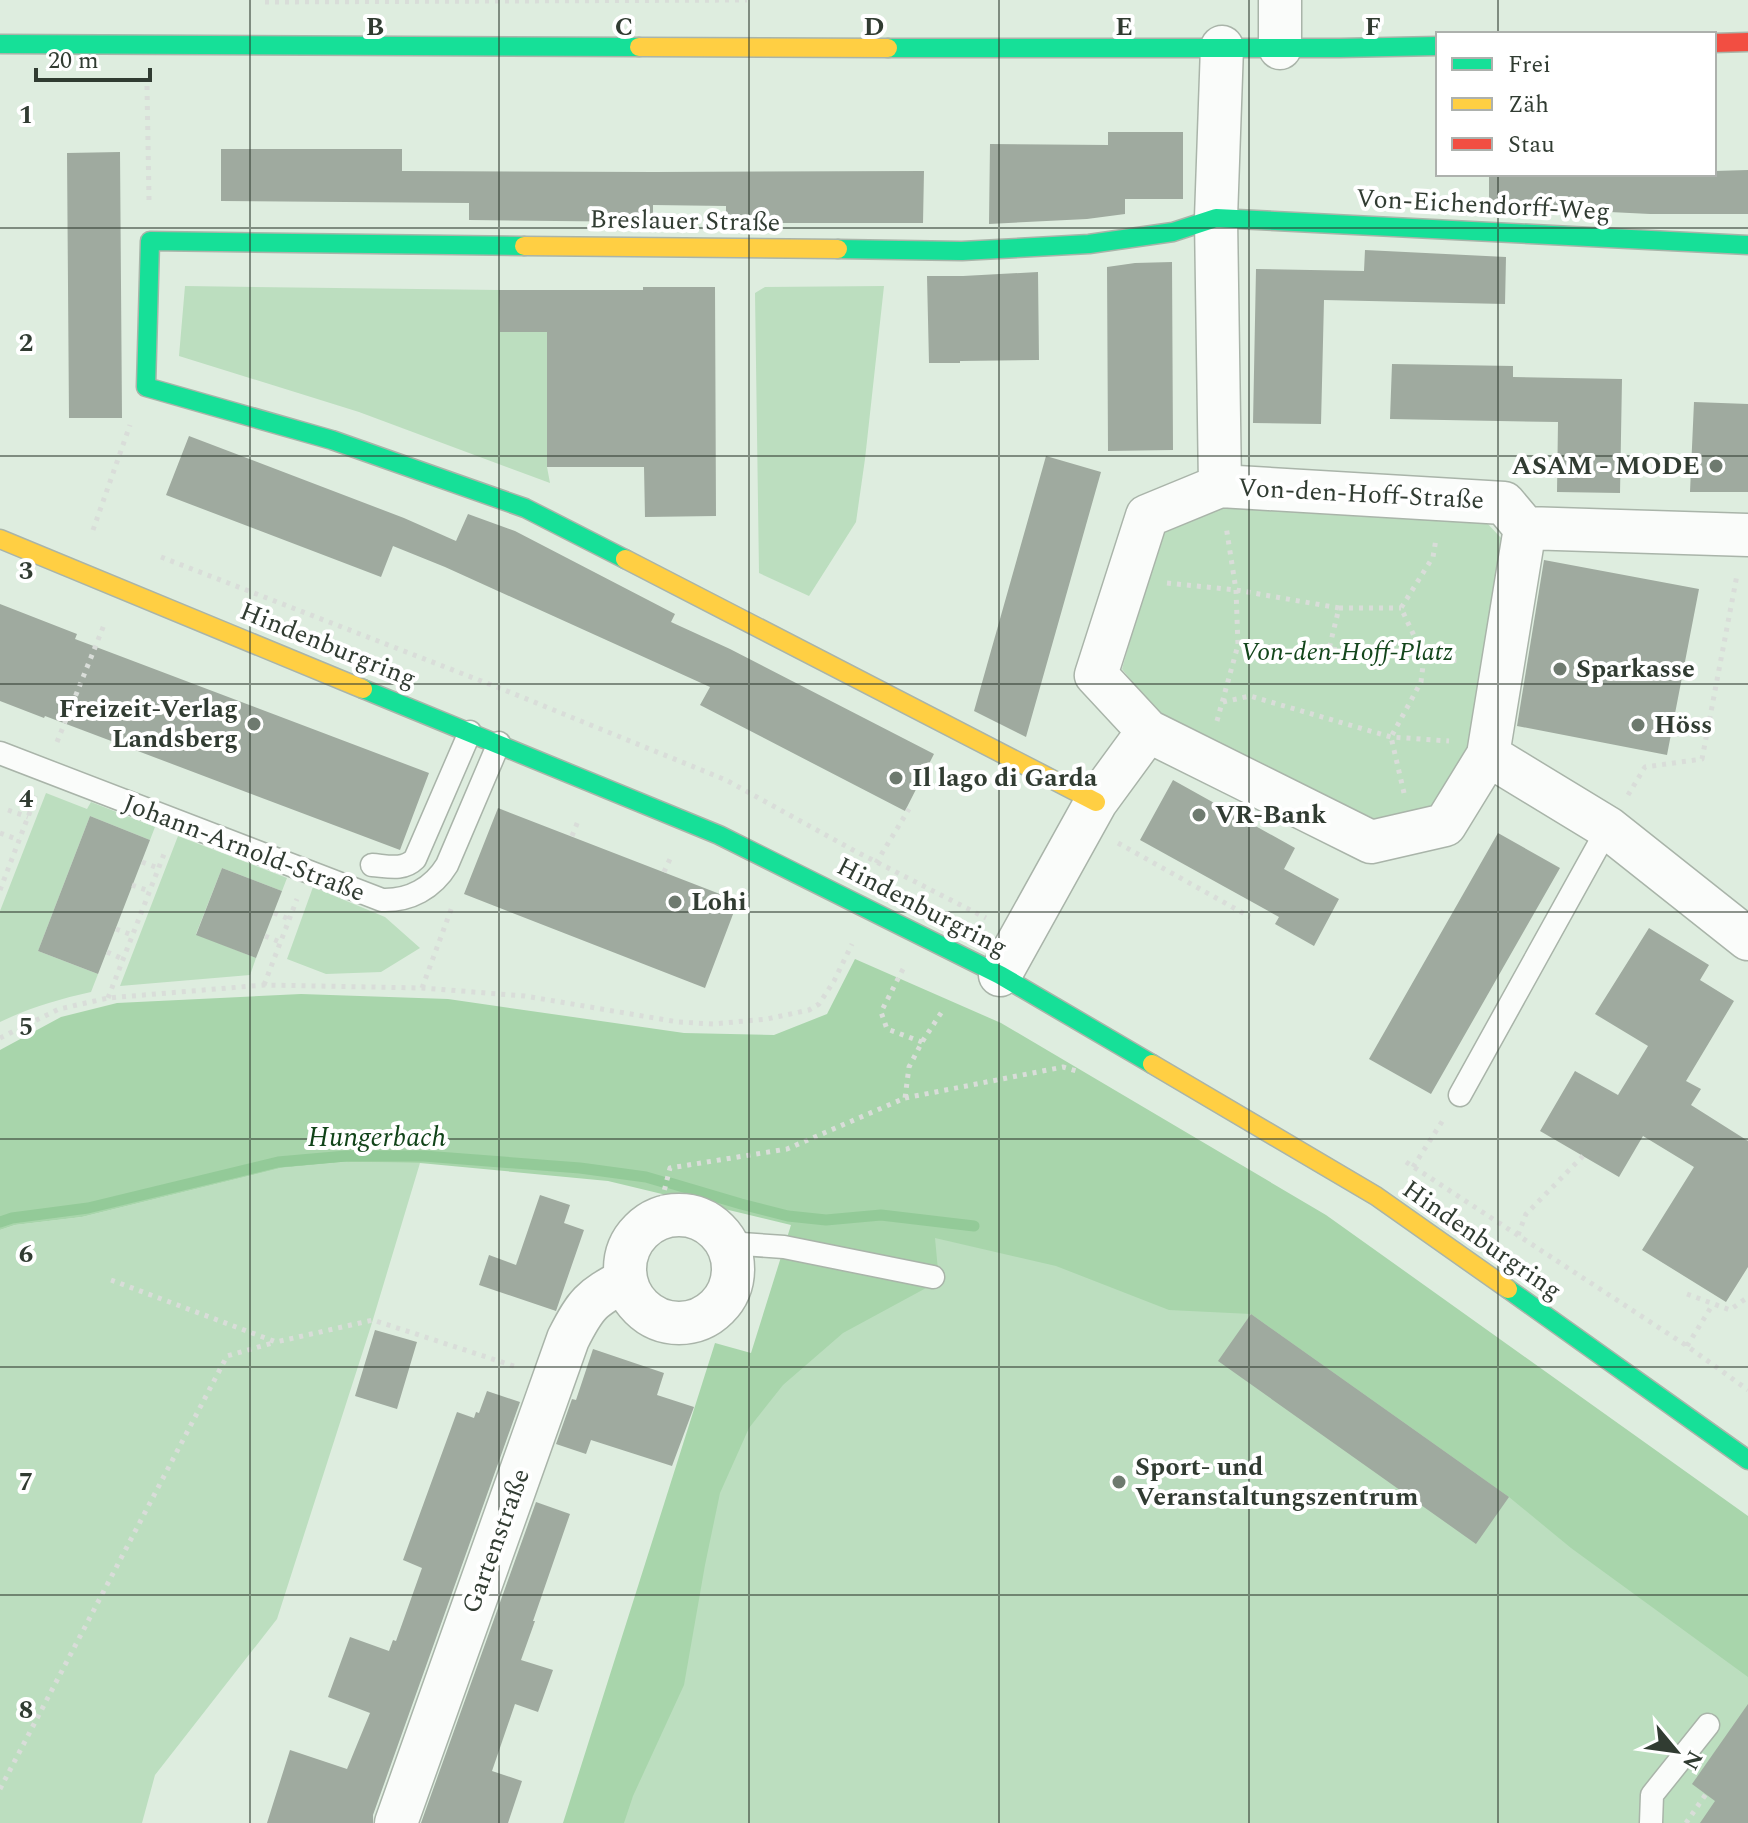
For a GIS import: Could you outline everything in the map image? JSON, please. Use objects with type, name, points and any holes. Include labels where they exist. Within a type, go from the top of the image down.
[{"type":"main road","points":[[1716,43],[1748,42]]},
{"type":"main road","points":[[0,44],[319,47],[1436,46]]},
{"type":"main road","name":"Breslauer Straße","points":[[150,241],[962,251],[1089,244],[1173,232],[1216,218]]},
{"type":"main road","name":"Von-Eichendorff-Weg","points":[[1216,218],[1748,245]]},
{"type":"main road","points":[[150,241],[146,387],[332,440],[525,508],[1091,813]]},
{"type":"main road","name":"Hindenburgring","points":[[0,539],[719,835],[1000,975],[1376,1196],[1748,1460]]},
{"type":"street","points":[[1280,0],[1280,48]]},
{"type":"street","name":"Von-den-Hoff-Straße","points":[[1220,486],[1216,218],[1222,47]]},
{"type":"street","name":"Von-den-Hoff-Straße","points":[[1220,486],[1441,498],[1504,503],[1525,528],[1489,749],[1445,825],[1371,842],[1148,731],[1096,675],[1147,516],[1220,486]]},
{"type":"street","points":[[1525,528],[1746,535]]},
{"type":"street","points":[[1000,975],[1091,813],[1148,731]]},
{"type":"street","points":[[1489,749],[1608,828],[1748,939]]},
{"type":"street","points":[[689,1215],[718,1230],[727,1243],[733,1261],[733,1280],[726,1298],[714,1312],[697,1321],[679,1324],[661,1321],[644,1312],[632,1298],[625,1280],[625,1262],[631,1244],[641,1229],[657,1219],[689,1215]]},
{"type":"street","name":"Gartenstraße","points":[[396,1823],[568,1339],[580,1315],[595,1298],[625,1280]]},
{"type":"lane","points":[[372,865],[401,867],[410,865],[415,859],[470,732]]},
{"type":"lane","name":"Johann-Arnold-Straße","points":[[0,753],[307,872],[382,900],[393,900],[430,886],[440,878],[499,743]]},
{"type":"lane","points":[[1460,1095],[1608,828]]},
{"type":"lane","points":[[727,1243],[784,1247],[933,1277]]},
{"type":"lane","points":[[1651,1823],[1652,1795],[1708,1725]]},
{"type":"path","points":[[254,2],[747,0]]},
{"type":"path","points":[[147,81],[150,241]]},
{"type":"path","points":[[79,526],[93,530],[146,387]]},
{"type":"path","points":[[1205,759],[1238,645],[1236,590],[1220,486]]},
{"type":"path","points":[[1401,608],[1433,557],[1441,498]]},
{"type":"path","points":[[1608,828],[1645,767],[1702,759],[1746,535]]},
{"type":"path","points":[[151,553],[726,780],[979,913],[1021,939]]},
{"type":"path","points":[[1127,579],[1236,590],[1339,608],[1401,608]]},
{"type":"path","points":[[1339,608],[1329,649],[1503,666]]},
{"type":"path","points":[[1401,608],[1424,657],[1421,682],[1391,737],[1416,832]]},
{"type":"path","points":[[1223,702],[1250,696],[1391,737],[1489,749]]},
{"type":"path","points":[[853,901],[909,809]]},
{"type":"path","points":[[8,810],[28,817]]},
{"type":"path","points":[[1091,813],[1250,917]]},
{"type":"path","points":[[572,836],[578,820]]},
{"type":"path","points":[[108,998],[176,822]]},
{"type":"path","points":[[0,833],[19,840]]},
{"type":"path","points":[[664,872],[670,858]]},
{"type":"path","points":[[142,862],[158,868]]},
{"type":"path","points":[[264,985],[307,872]]},
{"type":"path","points":[[132,885],[149,891]]},
{"type":"path","points":[[274,913],[289,919]]},
{"type":"path","points":[[116,929],[132,935]]},
{"type":"path","points":[[265,936],[280,942]]},
{"type":"path","points":[[0,1038],[59,1009],[108,998],[264,985],[422,988],[525,996],[678,1022],[713,1024],[767,1019],[809,1010],[819,1004],[854,939]]},
{"type":"path","points":[[107,952],[123,959]]},
{"type":"path","points":[[906,964],[881,1012],[887,1029],[922,1042]]},
{"type":"path","points":[[905,1098],[909,1067],[943,1010]]},
{"type":"path","points":[[657,1219],[670,1168],[787,1149],[905,1098],[1063,1067],[1092,1076]]},
{"type":"path","points":[[1413,1167],[1460,1095]]},
{"type":"path","points":[[1518,1235],[1526,1214],[1583,1156]]},
{"type":"path","points":[[111,1280],[276,1342]]},
{"type":"path","points":[[1687,1294],[1730,1310],[1748,1297]]},
{"type":"path","points":[[1687,1346],[1713,1304]]},
{"type":"path","points":[[0,1789],[227,1356],[373,1320],[554,1379]]},
{"type":"path","points":[[1686,1823],[1706,1794]]},
{"type":"green space","points":[[185,286],[499,290],[500,332],[547,332],[547,467],[550,483],[359,412],[179,356]]},
{"type":"green space","points":[[884,286],[856,522],[809,596],[759,573],[755,293],[765,287]]},
{"type":"green space","name":"Von-den-Hoff-Platz","points":[[1220,508],[1487,523],[1501,538],[1471,752],[1432,807],[1377,820],[1157,713],[1122,669],[1165,532]]},
{"type":"green space","points":[[46,793],[87,809],[91,802],[155,827],[150,840],[90,816],[38,951],[98,974],[91,992],[44,1004],[0,1022],[0,911]]},
{"type":"green space","points":[[178,836],[287,878],[282,891],[222,868],[196,934],[256,958],[250,975],[120,986]]},
{"type":"green space","points":[[313,887],[385,917],[420,948],[381,972],[326,974],[287,959]]},
{"type":"green space","points":[[855,959],[1001,1023],[1326,1215],[1748,1516],[1748,1677],[1571,1548],[1509,1497],[1251,1314],[1169,1310],[1056,1266],[935,1238],[939,1281],[843,1333],[783,1385],[749,1428],[720,1493],[684,1685],[633,1796],[624,1823],[563,1823],[715,1343],[751,1353],[791,1225],[608,1181],[420,1163],[344,1162],[281,1168],[82,1217],[15,1225],[0,1230],[0,1050],[61,1017],[117,1003],[301,994],[448,999],[684,1033],[774,1035],[827,1014]]},
{"type":"green space","points":[[344,1162],[420,1163],[277,1619],[155,1775],[142,1823],[0,1823],[0,1230],[15,1225],[82,1217],[281,1168]]},
{"type":"green space","name":"Sport- und Veranstaltungszentrum","points":[[815,1201],[1249,1280],[1748,1640],[1748,1823],[594,1823]]},
{"type":"building","points":[[1108,132],[1183,132],[1183,199],[1125,199],[1125,214],[1087,219],[989,224],[990,144],[1108,145]]},
{"type":"building","points":[[221,149],[402,149],[402,171],[924,171],[923,223],[726,223],[726,206],[653,205],[653,222],[469,220],[469,203],[221,201]]},
{"type":"building","points":[[120,152],[122,418],[69,418],[67,153]]},
{"type":"building","points":[[1748,170],[1748,214],[1650,214],[1489,206],[1489,176],[1716,176],[1716,171]]},
{"type":"building","points":[[1365,250],[1506,257],[1505,304],[1324,300],[1321,424],[1253,423],[1256,269],[1364,271]]},
{"type":"building","points":[[1172,262],[1173,450],[1108,451],[1107,267]]},
{"type":"building","points":[[1038,272],[1039,360],[929,363],[927,276]]},
{"type":"building","points":[[643,287],[715,287],[716,516],[645,517],[644,467],[547,467],[547,332],[500,332],[499,290],[643,290]]},
{"type":"building","points":[[1392,364],[1513,366],[1513,377],[1622,379],[1620,493],[1557,492],[1558,422],[1390,419]]},
{"type":"building","points":[[1694,402],[1748,404],[1748,492],[1690,492]]},
{"type":"building","points":[[189,436],[456,541],[468,514],[515,531],[675,614],[671,622],[934,754],[905,811],[700,705],[710,687],[445,567],[393,546],[381,577],[166,495]]},
{"type":"building","points":[[1046,456],[1101,472],[1026,737],[974,711]]},
{"type":"building","points":[[1544,560],[1699,589],[1667,755],[1517,726]]},
{"type":"building","points":[[0,604],[77,634],[75,639],[429,773],[400,850],[0,701]]},
{"type":"building","points":[[1173,780],[1295,848],[1284,869],[1339,899],[1314,946],[1275,924],[1279,917],[1140,840]]},
{"type":"building","points":[[498,808],[738,901],[705,988],[464,894]]},
{"type":"building","points":[[90,816],[150,840],[98,974],[38,951]]},
{"type":"building","points":[[1498,833],[1560,868],[1431,1094],[1369,1059]]},
{"type":"building","points":[[222,868],[282,891],[256,958],[196,935]]},
{"type":"building","points":[[1649,928],[1709,965],[1700,980],[1734,1001],[1686,1081],[1701,1089],[1691,1105],[1748,1141],[1748,1267],[1726,1302],[1642,1250],[1694,1167],[1643,1136],[1619,1177],[1540,1131],[1575,1071],[1618,1095],[1648,1046],[1595,1014]]},
{"type":"building","points":[[540,1195],[570,1205],[564,1223],[584,1230],[556,1311],[479,1285],[489,1255],[516,1265]]},
{"type":"building","points":[[1251,1314],[1509,1497],[1476,1544],[1218,1361]]},
{"type":"building","points":[[375,1330],[417,1342],[397,1409],[355,1396]]},
{"type":"building","points":[[593,1349],[664,1373],[657,1395],[694,1407],[672,1466],[591,1440],[586,1454],[556,1444],[572,1399],[576,1400]]},
{"type":"building","points":[[487,1391],[520,1402],[373,1815],[373,1823],[267,1823],[290,1750],[347,1769],[370,1713],[328,1697],[350,1637],[389,1651],[393,1640],[396,1641],[422,1568],[403,1560],[457,1412],[474,1418]]},
{"type":"building","points":[[536,1502],[570,1514],[521,1660],[553,1670],[538,1712],[515,1704],[492,1771],[522,1781],[508,1823],[421,1823]]},
{"type":"building","points":[[1748,1704],[1748,1823],[1700,1823],[1715,1801],[1692,1784]]},
{"type":"waterway","name":"Hungerbach","points":[[0,1222],[88,1208],[278,1162],[346,1156],[424,1156],[580,1168],[663,1182]]},
{"type":"waterway","name":"Hungerbach","points":[[670,1183],[788,1216],[826,1220],[881,1215],[974,1226]]},
{"type":"traffic: fast","points":[[0,44],[639,47]]},
{"type":"traffic: fast","points":[[888,48],[1436,46]]},
{"type":"traffic: fast","points":[[838,249],[962,251],[1089,244],[1173,232],[1216,218],[1748,245]]},
{"type":"traffic: fast","points":[[524,246],[150,241],[146,387],[332,440],[525,508],[625,559]]},
{"type":"traffic: fast","points":[[363,689],[719,835],[1000,975],[1152,1064]]},
{"type":"traffic: fast","points":[[1508,1289],[1748,1460]]},
{"type":"traffic: slow","points":[[639,47],[888,48]]},
{"type":"traffic: slow","points":[[524,246],[838,249]]},
{"type":"traffic: slow","points":[[0,539],[363,689]]},
{"type":"traffic: slow","points":[[625,559],[1096,802]]},
{"type":"traffic: slow","points":[[1152,1064],[1376,1196],[1508,1289]]},
{"type":"traffic: jam","points":[[1716,43],[1748,42]]},
{"type":"place","name":"ASAM - MODE","points":[[1716,466]]},
{"type":"place","name":"Sparkasse","points":[[1560,669]]},
{"type":"place","name":"Freizeit-Verlag Landsberg","points":[[254,724]]},
{"type":"place","name":"Höss","points":[[1638,725]]},
{"type":"place","name":"Il lago di Garda","points":[[896,778]]},
{"type":"place","name":"VR-Bank","points":[[1199,815]]},
{"type":"place","name":"Lohi","points":[[675,902]]},
{"type":"place","name":"Sport- und Veranstaltungszentrum","points":[[1119,1482]]}]
